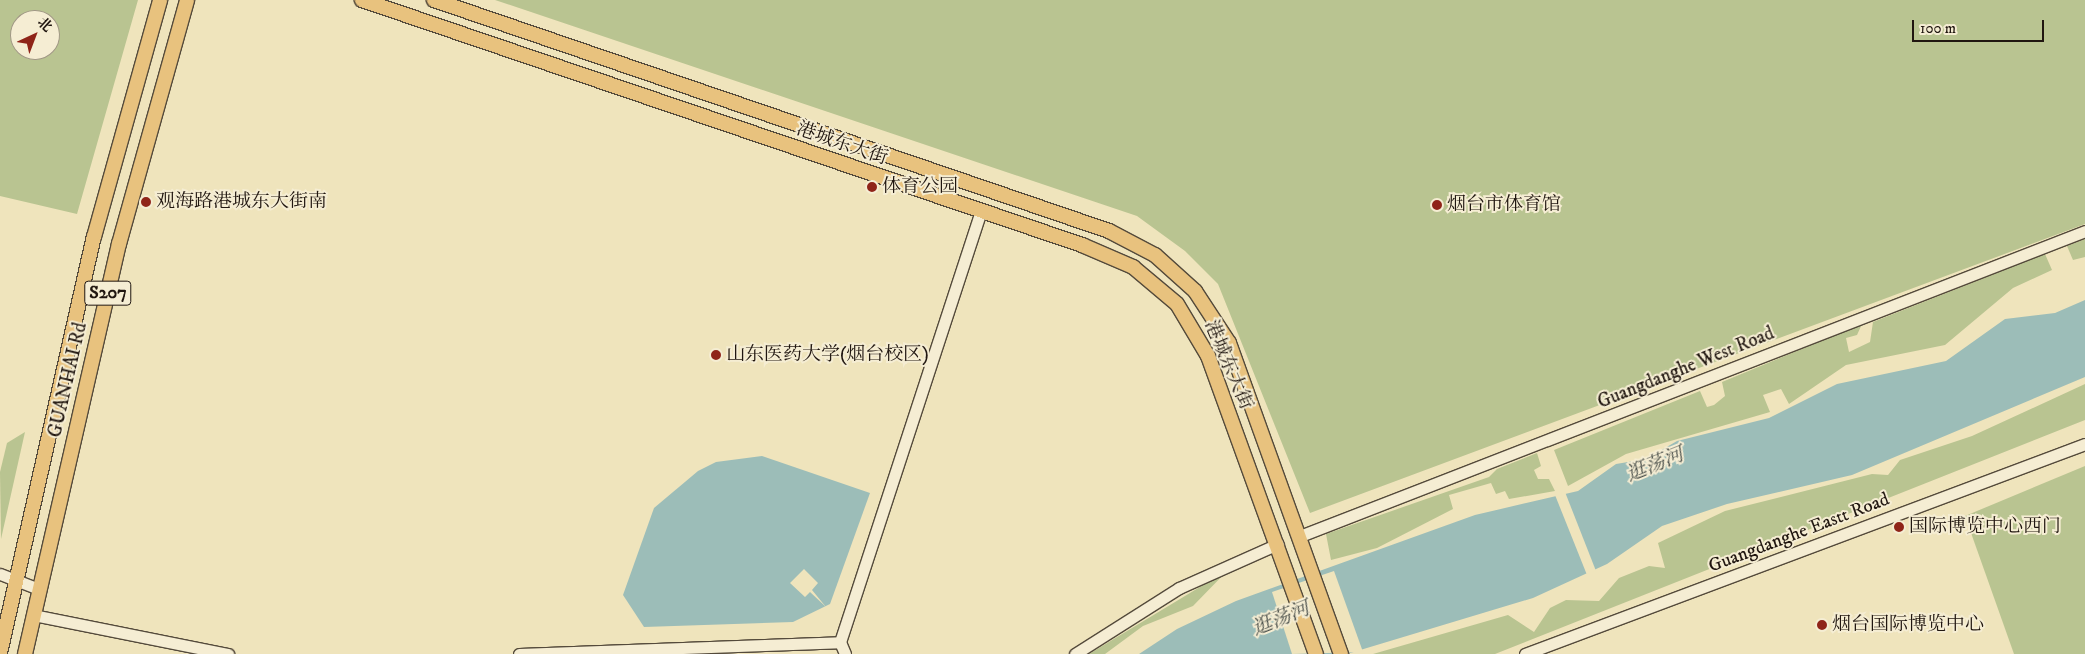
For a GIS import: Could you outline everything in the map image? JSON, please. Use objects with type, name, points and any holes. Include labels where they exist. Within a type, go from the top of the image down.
[{"type":"main road","name":"GUANHAI Rd","points":[[0,653],[94,237],[160,0]]},
{"type":"main road","name":"GUANHAI Rd","points":[[25,654],[119,244],[187,0]]},
{"type":"main road","name":"港城东大街","points":[[362,0],[1111,256],[1156,283],[1177,304],[1208,356],[1294,587],[1316,654]]},
{"type":"main road","name":"港城东大街","points":[[434,0],[1135,242],[1173,269],[1216,318],[1300,536],[1341,654]]},
{"type":"street","points":[[845,654],[840,642],[981,211]]},
{"type":"street","name":"Guangdanghe West Road","points":[[1300,536],[2085,231]]},
{"type":"street","name":"Guangdanghe Eastt Road","points":[[1525,654],[2085,444]]},
{"type":"street","points":[[1075,654],[1179,588],[1278,544]]},
{"type":"street","points":[[0,574],[39,589]]},
{"type":"street","points":[[33,615],[228,654]]},
{"type":"street","points":[[519,654],[840,642]]},
{"type":"green space","points":[[0,0],[138,0],[77,214],[0,196]]},
{"type":"green space","points":[[495,0],[2085,0],[2085,224],[1310,513],[1218,284],[1185,251],[1137,216]]},
{"type":"green space","points":[[2085,239],[2085,257],[2073,260],[2067,246]]},
{"type":"green space","points":[[2045,254],[2052,270],[2013,288],[1945,345],[1846,365],[1789,404],[1781,389],[1763,395],[1770,412],[1626,454],[1568,486],[1554,450],[1700,391],[1707,407],[1714,405],[1725,396],[1722,382],[1862,324],[1857,335],[1846,338],[1849,352],[1870,342],[1873,322]]},
{"type":"green space","points":[[2085,384],[2085,420],[1495,654],[1373,654],[1508,615],[1534,632],[1550,608],[1566,600],[1599,601],[1619,578],[1649,566],[1665,568],[1658,543],[1725,511],[1872,474],[1888,475],[1900,460],[1972,436]]},
{"type":"green space","points":[[25,432],[1,539],[0,472],[7,443]]},
{"type":"green space","points":[[1537,453],[1541,466],[1534,470],[1538,479],[1549,479],[1555,491],[1509,499],[1505,491],[1496,494],[1491,483],[1449,495],[1453,509],[1377,548],[1331,560],[1326,534],[1489,477],[1497,469]]},
{"type":"green space","points":[[2085,466],[2085,654],[2014,654],[1965,516]]},
{"type":"green space","points":[[1228,570],[1193,606],[1143,626],[1105,654],[1089,654]]},
{"type":"water","name":"逛荡河","points":[[2085,300],[2085,377],[1852,475],[1727,504],[1662,526],[1607,564],[1533,598],[1347,654],[1139,654],[1177,629],[1236,601],[1475,515],[1578,491],[1616,464],[1646,459],[1677,441],[1769,418],[1837,384],[1946,361],[2005,319],[2055,313]]},
{"type":"water","points":[[762,456],[870,493],[830,604],[793,622],[644,627],[623,595],[654,508],[698,471],[716,462]]},
{"type":"pier","points":[[1565,492],[1596,571],[1587,575],[1555,495]]},
{"type":"pier","points":[[804,569],[818,583],[812,590],[826,607],[810,592],[805,597],[790,583]]},
{"type":"pier","points":[[1334,571],[1363,652],[1292,654],[1272,592]]},
{"type":"place","name":"体育公园","points":[[872,187]]},
{"type":"place","name":"观海路港城东大街南","points":[[146,202]]},
{"type":"place","name":"烟台市体育馆","points":[[1437,205]]},
{"type":"place","name":"山东医药大学(烟台校区)","points":[[716,355]]},
{"type":"place","name":"国际博览中心西门","points":[[1899,527]]},
{"type":"place","name":"烟台国际博览中心","points":[[1822,625]]}]
